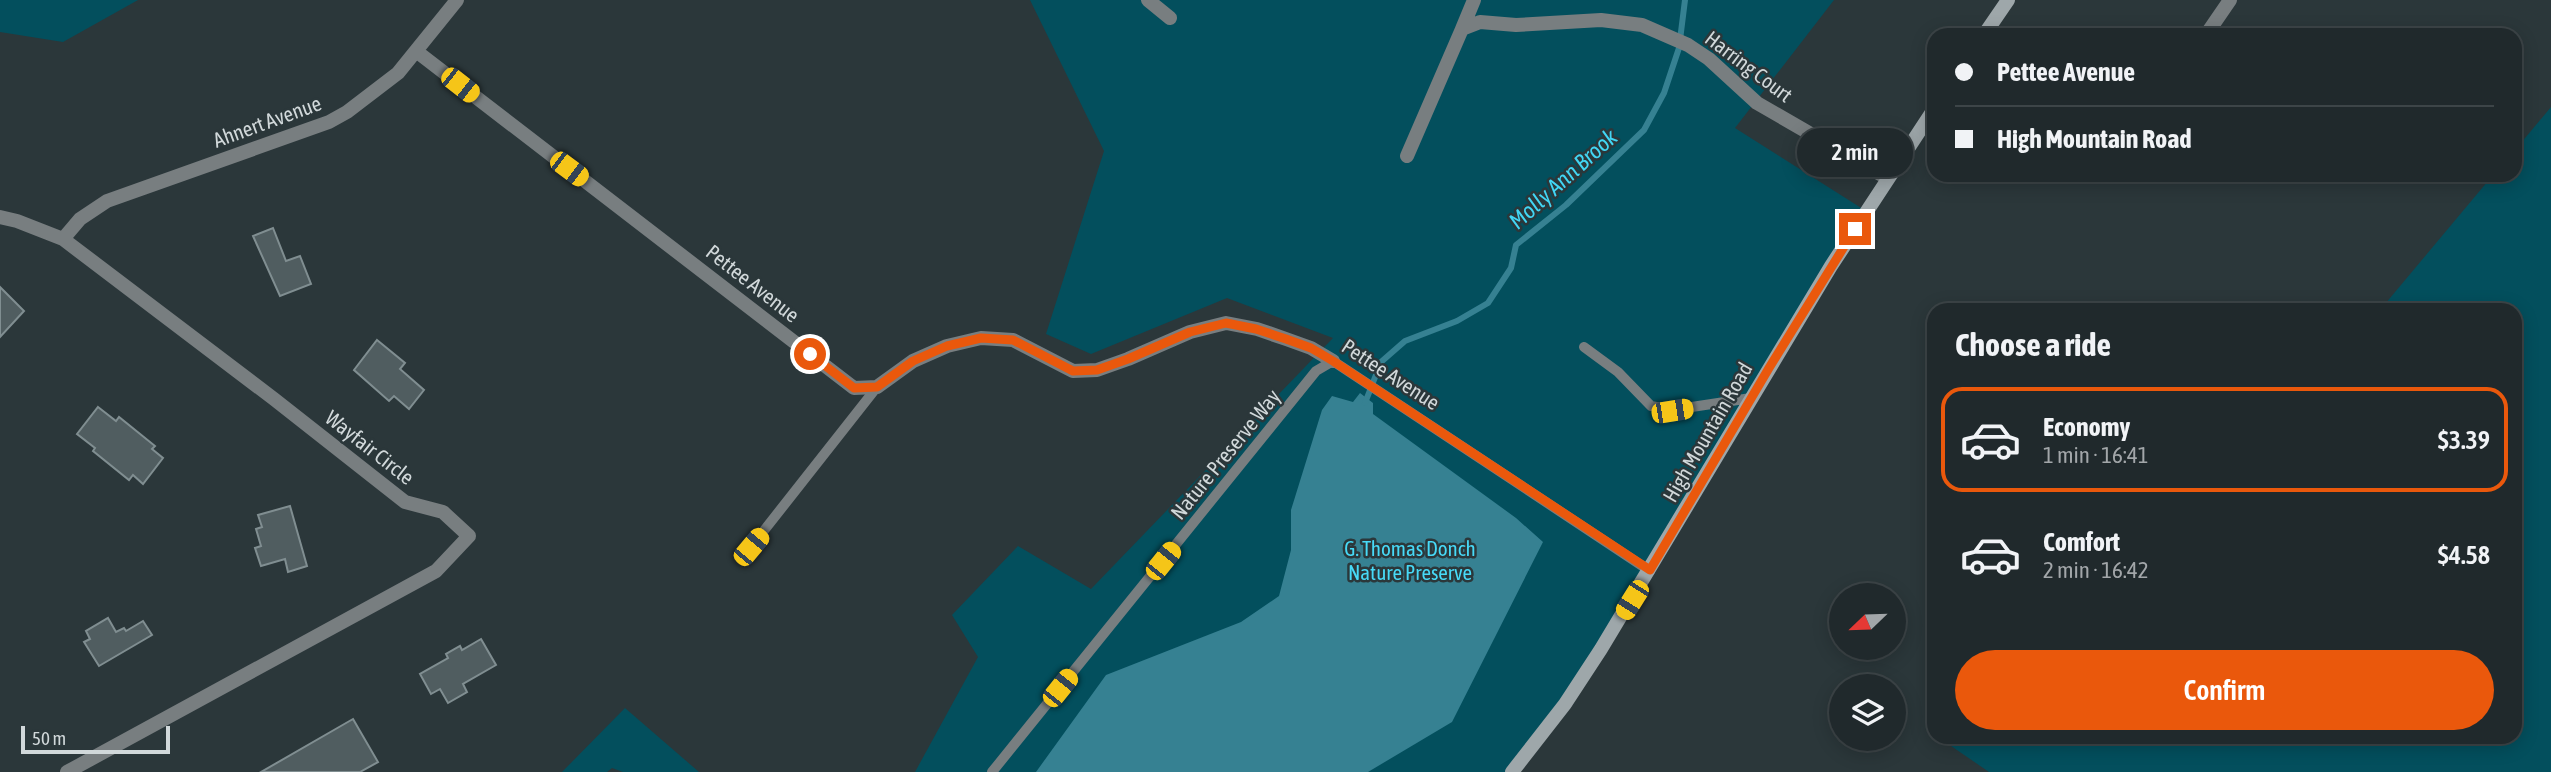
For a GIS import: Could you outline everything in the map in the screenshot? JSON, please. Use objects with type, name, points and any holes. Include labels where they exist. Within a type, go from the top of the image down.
[{"type":"main road","points":[[1989,28],[2008,0]]},
{"type":"main road","name":"High Mountain Road","points":[[1512,772],[1565,704],[1650,570],[1751,398],[1887,178],[1927,119]]},
{"type":"street","name":"Ahnert Avenue","points":[[63,239],[80,219],[107,201],[338,117],[398,73],[457,0]]},
{"type":"street","points":[[1148,0],[1170,18]]},
{"type":"street","points":[[1407,156],[1474,0]]},
{"type":"street","points":[[2211,28],[2230,0]]},
{"type":"street","name":"Harring Court","points":[[1462,29],[1480,22],[1516,25],[1601,20],[1642,25],[1672,37],[1709,59],[1757,103],[1887,178]]},
{"type":"street","name":"Pettee Avenue","points":[[416,51],[854,388],[877,387],[924,356],[947,346],[981,338],[1013,340],[1073,371],[1097,370],[1190,332],[1226,323],[1286,339],[1311,348],[1333,361]]},
{"type":"street","name":"Wayfair Circle","points":[[0,217],[63,239],[263,390],[405,502],[443,512],[469,536],[436,571],[67,772]]},
{"type":"lane","points":[[1584,347],[1618,373],[1651,406],[1672,411],[1751,398]]},
{"type":"lane","name":"Pettee Avenue","points":[[1333,361],[1650,570]]},
{"type":"lane","name":"Nature Preserve Way","points":[[992,772],[1316,372],[1333,361]]},
{"type":"lane","points":[[751,547],[877,387]]},
{"type":"green space","points":[[0,0],[138,0],[63,42],[0,32]]},
{"type":"green space","name":"G. Thomas Donch Nature Preserve","points":[[1030,0],[1834,0],[1735,128],[1866,211],[1641,586],[1512,772],[915,772],[978,657],[952,615],[1018,546],[1091,589],[1333,338],[1227,298],[1091,354],[1046,334],[1104,151]]},
{"type":"green space","points":[[2551,107],[2551,772],[1989,772],[1948,744],[2522,744],[2522,303],[2386,303],[2487,182],[2522,182],[2522,142]]},
{"type":"green space","points":[[625,708],[699,772],[623,772],[612,768],[607,772],[562,772]]},
{"type":"shaded area","points":[[1360,393],[1373,403],[1373,414],[1516,518],[1543,542],[1452,722],[1368,772],[1036,772],[1106,675],[1241,622],[1279,596],[1291,550],[1291,510],[1322,410],[1332,396],[1353,402]]},
{"type":"building","points":[[273,228],[286,261],[300,256],[311,284],[280,296],[253,236]]},
{"type":"building","points":[[0,287],[24,311],[0,337]]},
{"type":"building","points":[[377,340],[405,363],[400,369],[424,390],[409,409],[394,396],[389,401],[354,370]]},
{"type":"building","points":[[98,407],[116,421],[119,417],[155,446],[152,449],[163,458],[143,484],[133,475],[129,480],[93,451],[95,448],[77,434]]},
{"type":"building","points":[[290,506],[307,566],[288,572],[285,559],[261,566],[255,548],[261,546],[256,529],[262,527],[258,515]]},
{"type":"building","points":[[108,618],[116,632],[124,628],[126,631],[143,621],[152,635],[99,666],[84,642],[90,639],[86,631]]},
{"type":"building","points":[[481,639],[496,665],[463,684],[467,692],[448,703],[440,689],[431,694],[420,674],[448,658],[446,654],[460,646],[462,650]]},
{"type":"building","points":[[353,719],[378,762],[360,772],[261,772]]},
{"type":"waterway","name":"Molly Ann Brook","points":[[1365,403],[1381,362],[1405,341],[1457,321],[1488,303],[1511,268],[1516,245],[1566,205],[1644,130],[1664,93],[1679,48],[1685,0]]},
{"type":"route","points":[[810,354],[854,388],[877,387],[913,361],[947,346],[981,338],[1013,340],[1073,371],[1097,370],[1190,332],[1226,323],[1256,329],[1311,348],[1333,361],[1650,570],[1855,229]]}]
